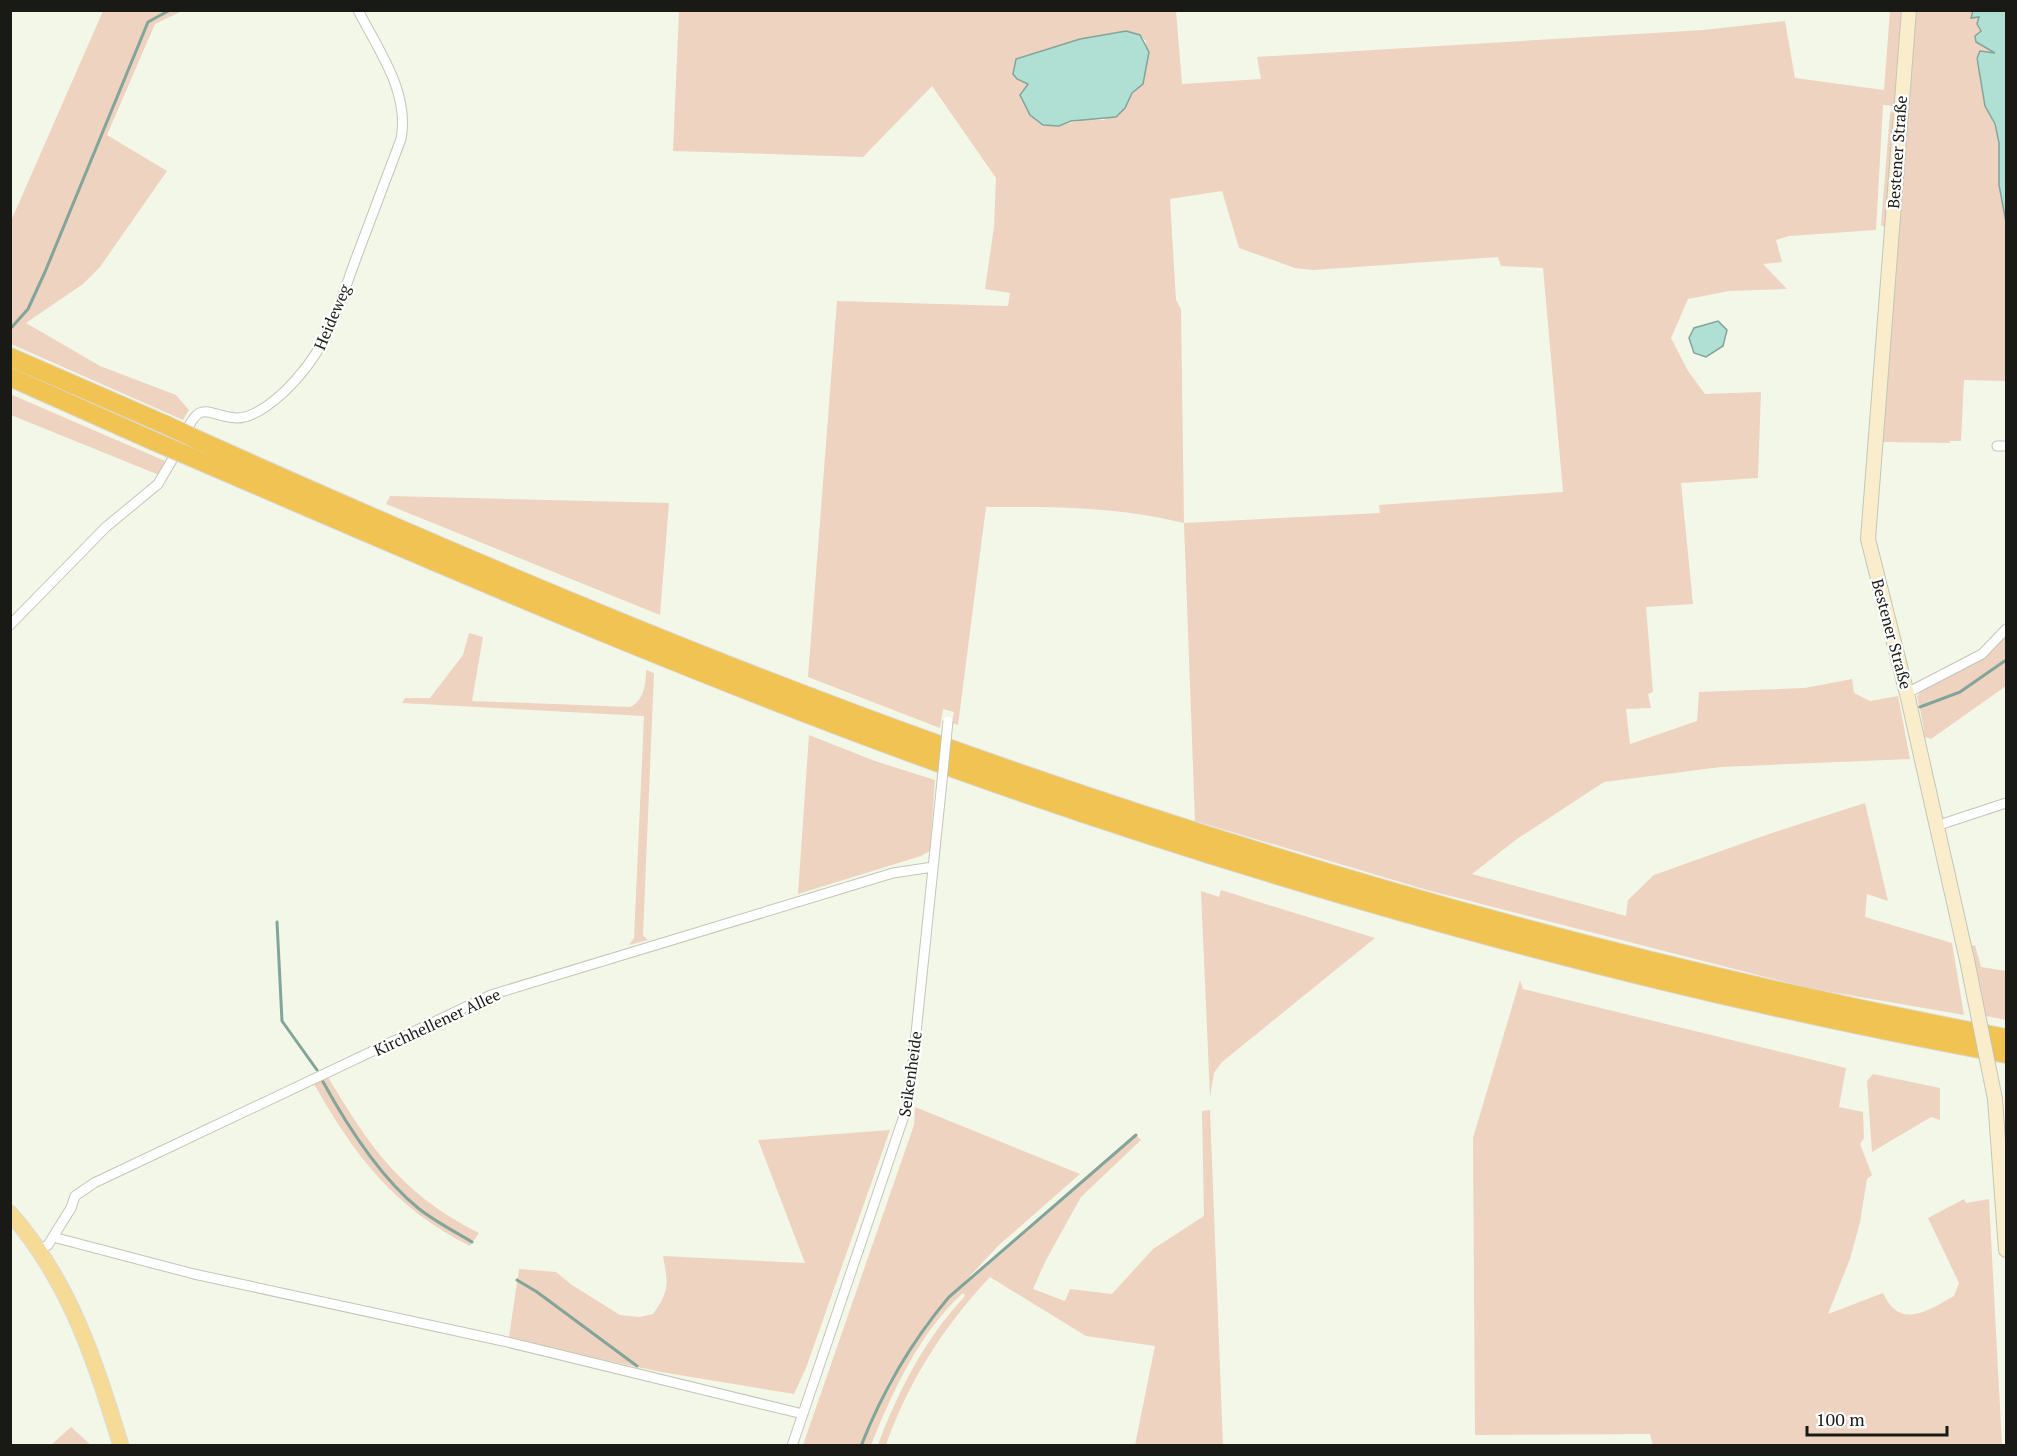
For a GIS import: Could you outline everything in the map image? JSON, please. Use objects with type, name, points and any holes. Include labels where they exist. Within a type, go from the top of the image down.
[{"type":"highway","points":[[10,357],[529,583],[803,694],[1015,772],[1229,842],[1485,917],[1867,1011],[2007,1038]]},
{"type":"highway","points":[[10,377],[523,600],[797,710],[1010,788],[1226,860],[1480,933],[1637,974],[1846,1024],[2007,1054]]},
{"type":"main road","points":[[10,1213],[38,1250],[81,1324],[102,1382],[121,1446]]},
{"type":"street","name":"Heideweg","points":[[10,625],[106,527],[162,480],[195,414],[208,410],[238,418],[252,415],[295,382],[323,346],[401,138],[404,122],[399,94],[358,10]]},
{"type":"street","name":"Bestener Straße","points":[[1909,10],[1867,531],[1869,549],[1908,696],[1967,960],[1995,1099],[2007,1250]]},
{"type":"street","points":[[1908,696],[1982,654],[2007,629]]},
{"type":"street","name":"Seikenheide","points":[[792,1446],[909,1101],[948,721]]},
{"type":"street","points":[[1936,826],[2007,803]]},
{"type":"street","name":"Kirchhellener Allee","points":[[38,1250],[48,1245],[71,1208],[75,1196],[94,1183],[491,995],[893,873],[933,867]]},
{"type":"street","points":[[53,1237],[194,1274],[513,1344],[803,1414]]},
{"type":"shaded area","points":[[103,11],[182,11],[155,24],[107,135],[167,171],[100,267],[83,284],[26,323],[100,366],[176,395],[189,410],[183,420],[11,344],[11,221]]},
{"type":"shaded area","points":[[679,11],[1176,11],[1182,84],[1261,79],[1257,57],[1703,30],[1785,21],[1795,78],[1884,90],[1890,11],[1903,11],[1896,106],[1883,105],[1876,230],[1789,236],[1776,240],[1782,262],[1763,264],[1787,289],[1729,291],[1688,299],[1671,338],[1688,371],[1705,394],[1761,392],[1758,478],[1681,483],[1693,604],[1646,607],[1653,692],[1648,694],[1651,708],[1626,709],[1630,744],[1697,721],[1699,692],[1805,688],[1852,679],[1854,693],[1870,701],[1898,696],[1910,759],[1721,767],[1604,782],[1517,839],[1472,874],[1626,916],[1628,900],[1654,875],[1865,803],[1888,901],[1867,894],[1865,917],[1952,943],[1964,1015],[1808,988],[1427,890],[1195,821],[1184,523],[1109,510],[986,507],[958,725],[952,723],[954,712],[943,709],[940,728],[808,677],[837,301],[1008,306],[1010,293],[985,289],[994,227],[996,178],[932,86],[863,157],[673,151]],"holes":[[[1117,32],[1140,35],[1146,41],[1143,84],[1104,120],[1085,119],[1059,126],[1030,115],[1020,95],[1028,84],[1013,74],[1016,59],[1080,39]],[[1222,191],[1239,248],[1295,268],[1313,270],[1498,257],[1501,266],[1543,268],[1563,492],[1379,505],[1380,513],[1184,523],[1181,309],[1176,300],[1170,199]]]},
{"type":"shaded area","points":[[1911,11],[1973,11],[1971,18],[1979,17],[1977,24],[1981,32],[1975,36],[1976,42],[1995,53],[1980,51],[1976,58],[1985,106],[1994,124],[1999,144],[1999,185],[2006,223],[2006,381],[1964,380],[1961,441],[1949,441],[1951,443],[1881,442]]},
{"type":"shaded area","points":[[1893,109],[1896,110],[1887,227],[1884,227],[1881,225],[1890,113]]},
{"type":"shaded area","points":[[10,394],[165,461],[159,475],[11,415]]},
{"type":"shaded area","points":[[390,496],[669,503],[660,615],[386,504]]},
{"type":"shaded area","points":[[469,633],[483,637],[472,701],[630,707],[641,696],[645,686],[646,670],[654,673],[643,935],[648,940],[629,945],[634,938],[644,716],[402,703],[405,698],[430,698],[463,655]]},
{"type":"shaded area","points":[[2006,636],[2006,658],[1963,689],[1919,706],[1917,696],[1923,689],[1979,661]]},
{"type":"shaded area","points":[[2006,660],[2006,686],[1931,739],[1925,737],[1920,708],[1963,691]]},
{"type":"shaded area","points":[[809,735],[875,761],[935,780],[930,851],[921,856],[798,894]]},
{"type":"shaded area","points":[[1221,890],[1375,938],[1222,1062],[1214,1073],[1210,1097],[1201,891],[1219,897]]},
{"type":"shaded area","points":[[1975,945],[1981,967],[2006,971],[2006,1020],[1986,1016],[1969,946]]},
{"type":"shaded area","points":[[1520,980],[1523,989],[1846,1068],[1839,1107],[1863,1112],[1864,1138],[1860,1144],[1872,1175],[1867,1179],[1860,1222],[1850,1259],[1828,1314],[1883,1293],[1890,1305],[1906,1314],[1925,1311],[1954,1296],[1959,1283],[1928,1218],[1964,1199],[1966,1203],[1989,1199],[2002,1445],[1653,1446],[1650,1434],[1475,1435],[1473,1138]]},
{"type":"shaded area","points":[[1873,1074],[1940,1088],[1940,1120],[1931,1117],[1872,1152],[1867,1081]]},
{"type":"shaded area","points":[[328,1077],[374,1148],[391,1167],[429,1202],[479,1233],[470,1246],[419,1215],[379,1178],[361,1157],[314,1084]]},
{"type":"shaded area","points":[[915,1107],[1080,1174],[998,1246],[927,1322],[888,1383],[861,1445],[803,1445],[914,1125]]},
{"type":"shaded area","points":[[1210,1110],[1223,1445],[1135,1445],[1155,1346],[1086,1336],[990,1277],[957,1315],[916,1377],[886,1445],[878,1445],[904,1385],[937,1330],[965,1296],[963,1293],[947,1309],[920,1344],[888,1404],[871,1445],[862,1445],[889,1384],[907,1354],[928,1323],[955,1291],[1136,1135],[1141,1140],[1081,1197],[1046,1260],[1033,1289],[1065,1301],[1070,1289],[1112,1294],[1153,1249],[1204,1216],[1202,1111]]},
{"type":"shaded area","points":[[890,1130],[806,1368],[794,1394],[661,1372],[514,1341],[509,1337],[519,1269],[556,1272],[572,1285],[620,1315],[640,1317],[653,1314],[665,1293],[667,1280],[663,1256],[805,1263],[758,1140]]},
{"type":"shaded area","points":[[71,1427],[91,1445],[51,1445]]},
{"type":"water","points":[[1973,11],[2006,11],[2006,222],[1999,185],[1999,143],[1995,124],[1985,106],[1977,58],[1980,51],[1995,53],[1976,42],[1975,36],[1981,31],[1977,24],[1979,17],[1971,18]]},
{"type":"water","points":[[1126,31],[1140,35],[1149,52],[1143,84],[1132,93],[1125,108],[1116,117],[1071,121],[1059,126],[1043,125],[1030,115],[1020,95],[1028,84],[1017,79],[1013,74],[1016,59],[1080,39]]},
{"type":"water","points":[[1718,321],[1727,330],[1723,346],[1706,357],[1694,353],[1689,338],[1694,328]]},
{"type":"waterway","points":[[12,327],[28,309],[45,272],[148,22],[170,10]]},
{"type":"waterway","points":[[1920,707],[1960,692],[2006,660]]},
{"type":"waterway","points":[[277,922],[282,1021],[317,1070]]},
{"type":"waterway","points":[[322,1080],[352,1131],[390,1181],[424,1213],[472,1242]]},
{"type":"waterway","points":[[861,1446],[899,1367],[922,1331],[949,1297],[1136,1135]]},
{"type":"waterway","points":[[517,1280],[537,1292],[637,1366]]}]
